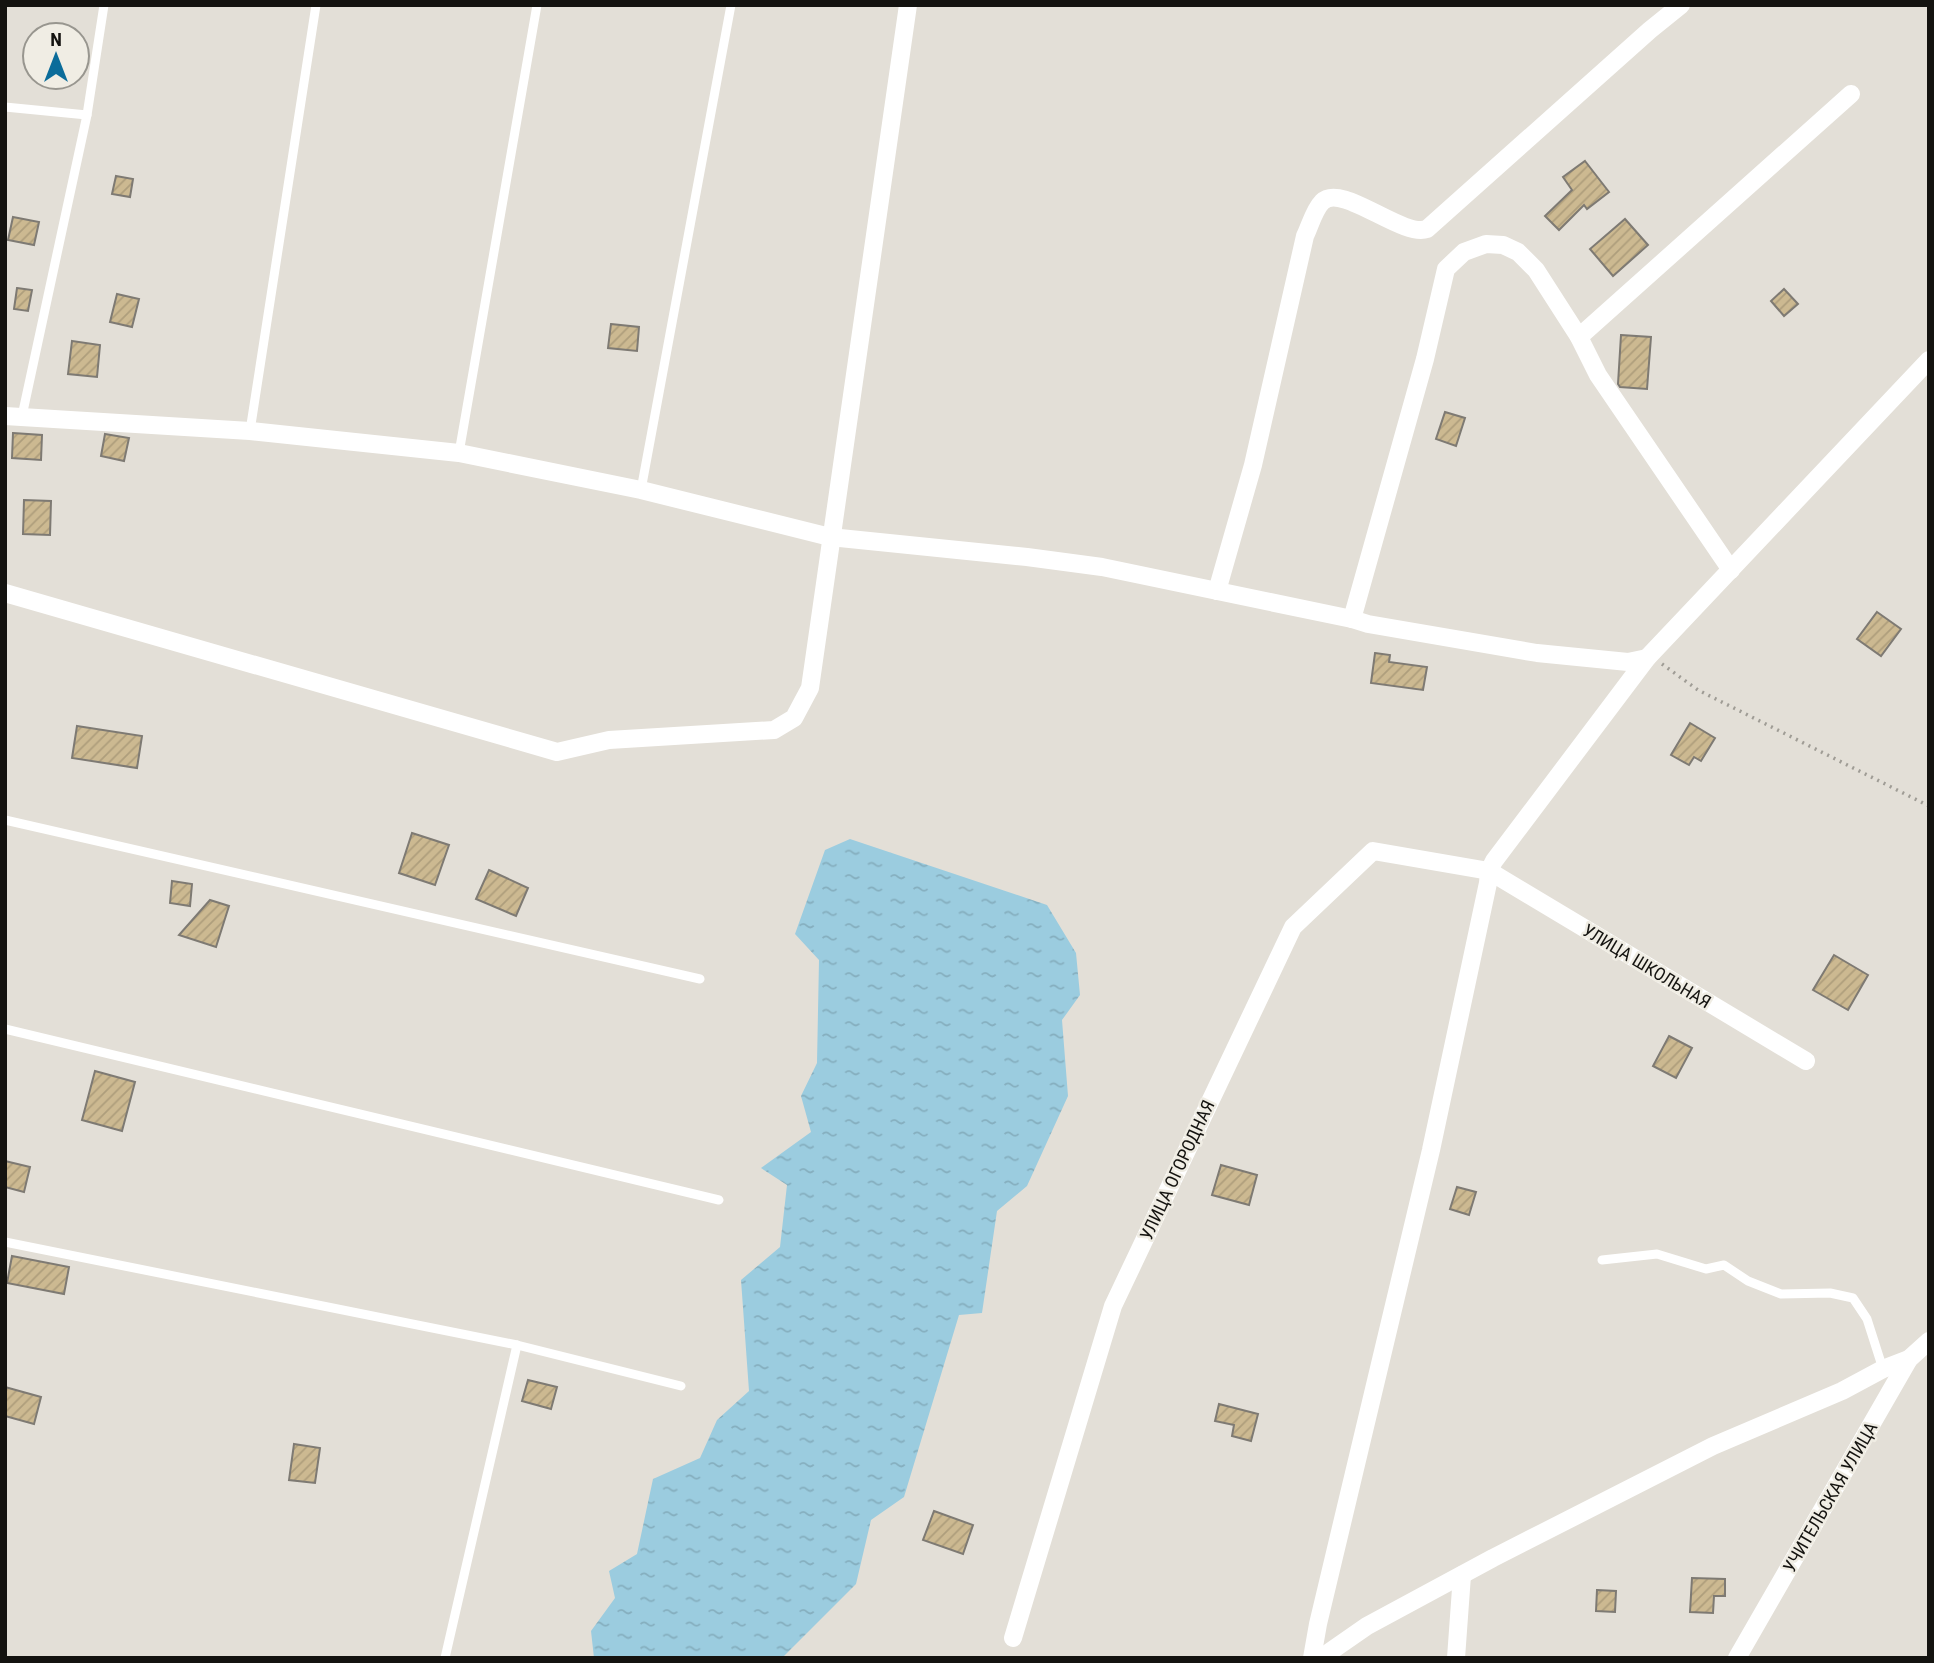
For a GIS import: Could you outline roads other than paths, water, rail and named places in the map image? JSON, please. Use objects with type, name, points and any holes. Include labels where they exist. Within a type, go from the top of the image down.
[{"type":"street","points":[[5,593],[557,752],[609,740],[774,730],[794,718],[810,688],[908,5]]},
{"type":"street","points":[[1217,591],[1253,465],[1305,236],[1320,204],[1325,199],[1351,202],[1408,229],[1419,232],[1427,229],[1681,5]]},
{"type":"street","points":[[1578,337],[1851,94]]},
{"type":"street","points":[[1352,619],[1425,359],[1446,269],[1464,252],[1479,245],[1503,245],[1518,252],[1535,270],[1578,337],[1598,375],[1731,570]]},
{"type":"street","points":[[1312,1658],[1431,1150],[1489,871],[1647,658],[1929,360]]},
{"type":"street","points":[[14,416],[250,431],[458,453],[641,490],[830,537],[1077,564],[1368,624],[1537,653],[1628,662],[1647,658]]},
{"type":"street","name":"УЛИЦА ОГОРОДНАЯ","points":[[1013,1638],[1112,1306],[1293,927],[1373,851],[1489,871]]},
{"type":"street","name":"УЛИЦА ШКОЛЬНАЯ","points":[[1489,871],[1806,1060]]},
{"type":"street","name":"УЧИТЕЛЬСКАЯ УЛИЦА","points":[[1737,1658],[1909,1359],[1929,1341]]},
{"type":"street","points":[[1321,1658],[1367,1626],[1713,1446],[1909,1359]]},
{"type":"street","points":[[1455,1658],[1462,1575]]},
{"type":"lane","points":[[14,416],[87,115],[104,5]]},
{"type":"lane","points":[[250,431],[316,5]]},
{"type":"lane","points":[[458,453],[537,5]]},
{"type":"lane","points":[[641,490],[731,5]]},
{"type":"lane","points":[[5,107],[87,115]]},
{"type":"lane","points":[[5,820],[700,979]]},
{"type":"lane","points":[[5,1029],[719,1200]]},
{"type":"lane","points":[[5,1241],[517,1345],[681,1386]]},
{"type":"lane","points":[[1602,1260],[1657,1254],[1706,1269],[1724,1265],[1748,1281],[1781,1294],[1830,1293],[1853,1298],[1867,1319],[1883,1369]]},
{"type":"lane","points":[[446,1658],[517,1345]]},
{"type":"water","points":[[850,839],[1047,905],[1076,953],[1080,995],[1062,1020],[1068,1096],[1027,1186],[997,1211],[982,1313],[959,1315],[904,1497],[871,1520],[856,1584],[782,1658],[594,1658],[591,1631],[615,1598],[609,1571],[637,1554],[653,1479],[700,1458],[717,1420],[749,1391],[741,1280],[780,1247],[787,1185],[761,1168],[811,1132],[801,1096],[817,1063],[819,960],[795,934],[825,850]]}]
